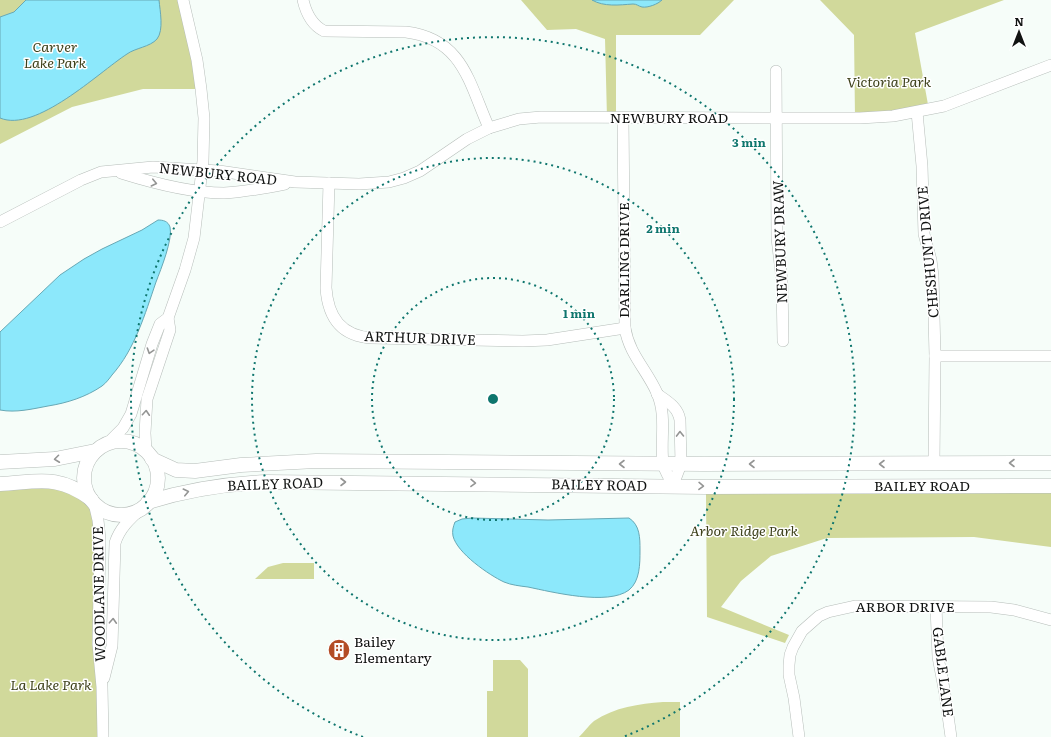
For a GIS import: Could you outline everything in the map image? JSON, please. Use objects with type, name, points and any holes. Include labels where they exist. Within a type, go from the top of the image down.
[{"type":"main road","points":[[0,462],[55,459],[95,451],[108,443],[118,441],[128,442],[138,445],[149,455],[156,468],[157,481],[153,494],[146,504],[137,511],[128,514],[118,514],[105,511],[73,487],[60,482],[45,481],[0,484]]},
{"type":"main road","points":[[92,501],[85,486],[84,471],[86,464],[95,451]]},
{"type":"main road","name":"BAILEY ROAD","points":[[149,455],[176,470],[195,471],[247,464],[316,461],[663,464],[1051,463]]},
{"type":"main road","name":"BAILEY ROAD","points":[[146,504],[171,495],[218,485],[266,482],[673,486],[1051,486]]},
{"type":"street","points":[[149,455],[145,433],[147,399],[170,330],[168,318],[194,238],[202,170],[204,139],[201,89],[197,60],[183,0]]},
{"type":"street","points":[[304,0],[306,11],[310,18],[317,27],[324,31],[406,32],[429,37],[441,44],[451,52],[465,70],[489,128]]},
{"type":"street","name":"NEWBURY ROAD","points":[[0,222],[85,178],[101,172],[153,168],[202,170],[295,182],[389,182],[420,172],[467,139],[489,128],[507,122],[528,118],[860,118],[893,116],[917,112],[957,102],[1051,65]]},
{"type":"street","name":"NEWBURY DRAW","points":[[776,71],[777,238],[782,281],[783,341]]},
{"type":"street","name":"CHESHUNT DRIVE","points":[[917,112],[922,166],[924,234],[931,260],[933,276],[935,356],[934,463]]},
{"type":"street","name":"DARLING DRIVE","points":[[623,118],[625,328],[627,340],[633,353],[657,394],[662,418],[663,464],[673,486]]},
{"type":"street","name":"NEWBURY ROAD","points":[[117,171],[152,183],[199,191],[231,192],[295,182]]},
{"type":"street","name":"ARTHUR DRIVE","points":[[329,183],[327,299],[330,310],[338,324],[351,334],[360,337],[372,338],[529,341],[547,340],[625,328]]},
{"type":"street","points":[[108,443],[123,428],[131,414],[152,344],[160,324],[168,318]]},
{"type":"street","points":[[935,356],[1051,356]]},
{"type":"street","name":"DARLING DRIVE","points":[[657,394],[673,406],[679,414],[681,464],[673,486]]},
{"type":"street","name":"WOODLANE DRIVE","points":[[92,501],[98,520],[100,539],[98,644],[102,687],[103,737]]},
{"type":"street","name":"WOODLANE DRIVE","points":[[102,687],[112,646],[115,543],[117,535],[123,526],[146,504]]},
{"type":"street","name":"ARBOR DRIVE","points":[[799,737],[788,665],[793,647],[802,631],[819,616],[828,612],[855,606],[936,606],[991,607],[1014,610],[1051,620]]},
{"type":"street","name":"GABLE LANE","points":[[936,606],[938,657],[951,737]]},
{"type":"green space","name":"Carver Lake Park","points":[[0,0],[183,0],[201,89],[143,89],[72,107],[0,144]]},
{"type":"green space","points":[[521,0],[734,0],[700,35],[616,35],[616,118],[607,118],[605,39],[576,29],[547,30]]},
{"type":"green space","name":"Victoria Park","points":[[820,0],[1004,0],[915,33],[929,110],[855,118],[854,35]]},
{"type":"green space","name":"La Lake Park","points":[[45,481],[94,503],[103,737],[0,737],[0,484]]},
{"type":"green space","name":"Arbor Ridge Park","points":[[1051,493],[1051,547],[974,537],[827,538],[771,556],[741,581],[721,607],[789,635],[785,643],[707,617],[706,494]]},
{"type":"green space","points":[[283,563],[314,563],[314,579],[255,579],[268,567]]},
{"type":"green space","points":[[493,660],[520,660],[528,669],[528,737],[487,737],[487,691],[493,691]]},
{"type":"green space","points":[[680,702],[680,737],[579,737],[590,724],[610,712],[636,705]]},
{"type":"water","name":"Carver Lake Park","points":[[26,0],[159,0],[161,20],[160,31],[154,42],[127,54],[84,87],[48,109],[31,117],[15,120],[0,118],[0,17],[14,12]]},
{"type":"water","points":[[592,0],[662,0],[647,7],[641,7],[634,4],[607,5]]},
{"type":"water","points":[[158,220],[165,221],[170,227],[170,239],[166,254],[133,343],[120,365],[109,379],[96,390],[55,405],[24,410],[0,410],[0,332],[60,275],[84,259],[142,230]]},
{"type":"water","points":[[629,518],[635,524],[639,536],[639,572],[633,586],[629,590],[620,595],[608,597],[565,594],[507,583],[498,579],[474,563],[456,543],[453,536],[453,527],[455,522],[462,519],[548,520]]},
{"type":"place","name":"Bailey Elementary","points":[[339,650]]}]
